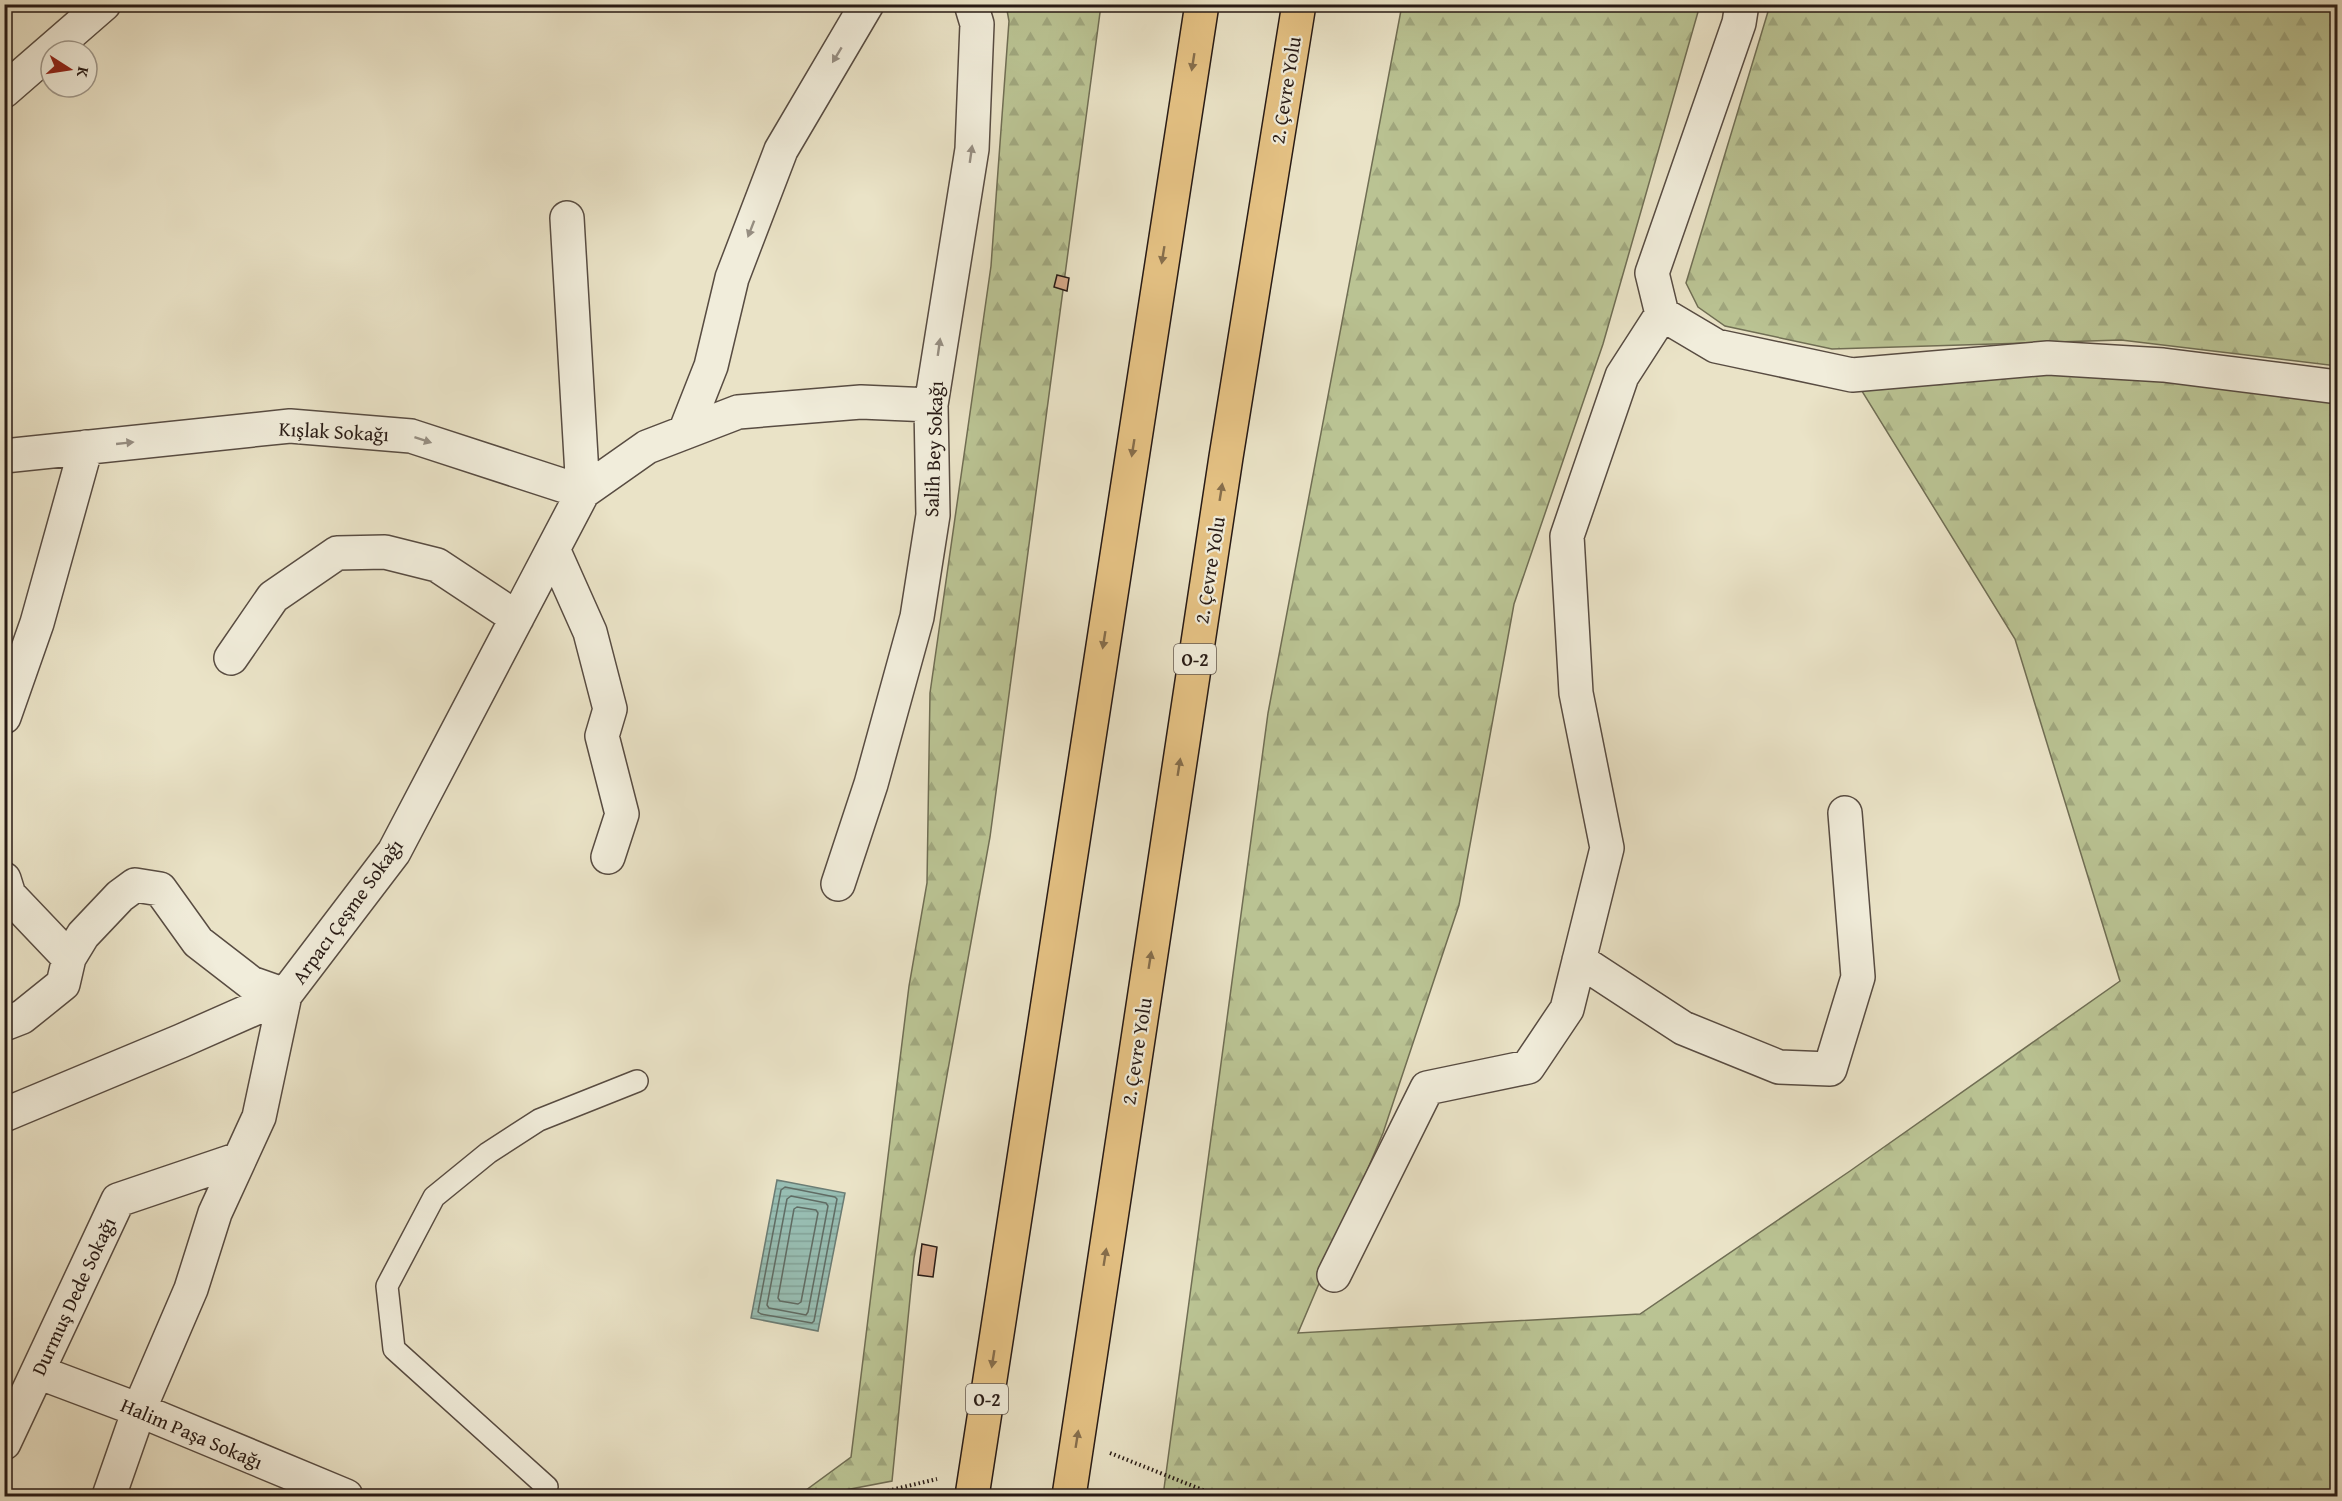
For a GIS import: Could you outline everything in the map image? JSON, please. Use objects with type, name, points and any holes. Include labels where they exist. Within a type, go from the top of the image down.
[{"type":"highway","name":"O-2","points":[[974,1483],[1202,4]]},
{"type":"highway","name":"2. Çevre Yolu","points":[[1077,1440],[1226,457],[1299,4]]},
{"type":"highway","name":"O-2","points":[[1069,1497],[1077,1440]]},
{"type":"street","points":[[4,91],[104,4]]},
{"type":"street","points":[[685,432],[711,366],[732,278],[781,150],[867,4]]},
{"type":"street","name":"Salih Bey Sokağı","points":[[838,884],[871,784],[916,617],[933,515],[931,405],[972,149],[977,24],[971,4]]},
{"type":"street","points":[[1742,4],[1739,23],[1652,273],[1662,314],[1716,346],[1851,375],[2048,358],[2163,365],[2337,387]]},
{"type":"street","points":[[567,218],[583,492]]},
{"type":"street","points":[[1334,1275],[1427,1088],[1528,1067],[1567,1009],[1607,848],[1576,693],[1567,536],[1622,376],[1662,314]]},
{"type":"street","points":[[583,492],[647,447],[738,412],[861,402],[931,405]]},
{"type":"street","name":"Kışlak Sokağı","points":[[4,456],[290,426],[411,436],[583,492]]},
{"type":"street","points":[[4,717],[37,623],[86,447]]},
{"type":"street","name":"Arpacı Çeşme Sokağı","points":[[4,1115],[285,995],[394,852],[583,492]]},
{"type":"street","points":[[553,549],[590,632],[610,709],[602,736],[622,814],[608,857]]},
{"type":"street","points":[[231,658],[273,597],[337,553],[385,552],[437,565],[517,618]]},
{"type":"street","points":[[1579,960],[1683,1028],[1779,1067],[1830,1069],[1858,976],[1845,813]]},
{"type":"street","points":[[4,879],[9,895],[69,958]]},
{"type":"street","points":[[4,1024],[22,1017],[63,984],[69,958],[82,935],[120,896],[135,885],[160,889],[198,942],[251,983],[285,995],[259,1117],[215,1213],[191,1289],[139,1410],[109,1497]]},
{"type":"street","name":"Durmuş Dede Sokağı","points":[[4,1443],[118,1200],[239,1159]]},
{"type":"street","name":"Halim Paşa Sokağı","points":[[38,1372],[139,1410],[346,1497]]},
{"type":"lane","points":[[547,1487],[394,1349],[387,1286],[434,1197],[479,1160],[539,1120],[638,1081]]},
{"type":"path","points":[[1077,1440],[1218,1497]]},
{"type":"path","points":[[866,1497],[974,1483]]},
{"type":"green space","points":[[1006,5],[1101,5],[990,837],[914,1258],[892,1481],[814,1496],[798,1496],[851,1457],[909,986],[927,883],[930,693],[991,266],[1009,21]]},
{"type":"green space","points":[[1402,5],[1700,5],[1603,344],[1514,604],[1459,905],[1383,1133],[1298,1333],[1640,1314],[1850,1171],[2120,981],[2015,639],[1852,375],[2048,358],[2337,387],[2337,1496],[1163,1496],[1268,713]]},
{"type":"green space","points":[[1770,5],[2337,5],[2337,366],[2121,340],[1832,349],[1725,326],[1698,307],[1686,283]]},
{"type":"water","points":[[777,1180],[845,1193],[818,1331],[751,1318]]},
{"type":"building","points":[[1057,275],[1069,278],[1067,291],[1054,287]]},
{"type":"building","points":[[922,1244],[937,1247],[933,1277],[918,1275]]}]
